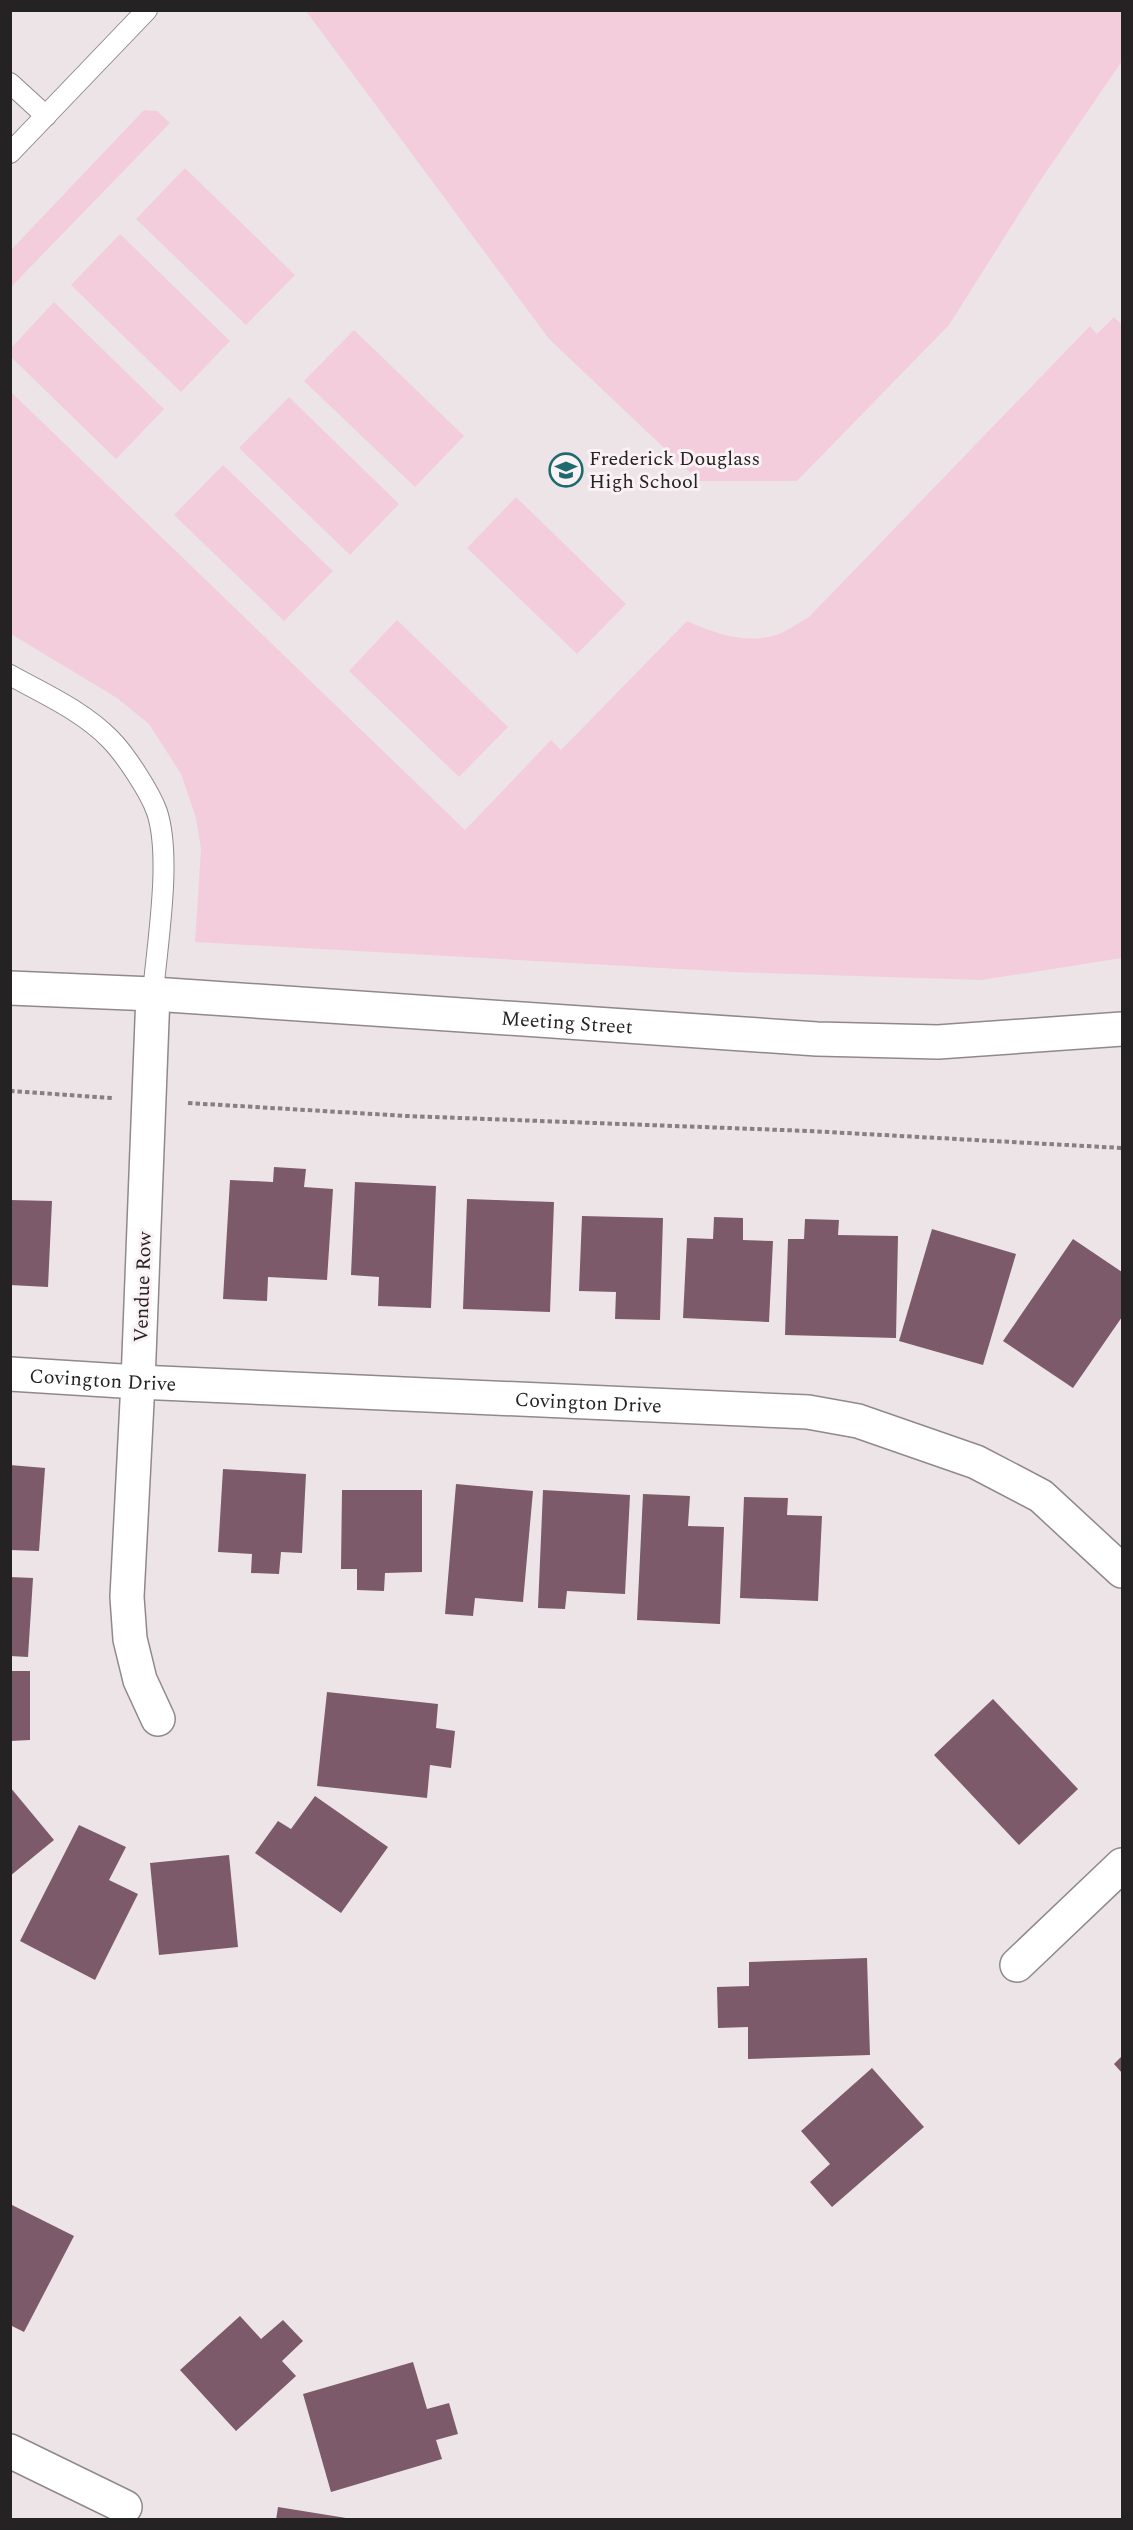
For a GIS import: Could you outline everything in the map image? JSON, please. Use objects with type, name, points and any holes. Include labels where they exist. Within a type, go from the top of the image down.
[{"type":"street","name":"Meeting Street","points":[[10,988],[153,994],[818,1039],[938,1042],[1122,1029]]},
{"type":"street","name":"Vendue Row","points":[[153,994],[127,1597],[130,1639],[140,1680],[158,1719]]},
{"type":"street","name":"Covington Drive","points":[[10,1374],[138,1382],[808,1412],[858,1421],[976,1462],[1041,1496],[1122,1570]]},
{"type":"street","points":[[1017,1965],[1122,1864]]},
{"type":"street","points":[[10,2451],[125,2507]]},
{"type":"lane","points":[[10,153],[147,10]]},
{"type":"lane","points":[[10,83],[46,116]]},
{"type":"lane","points":[[10,675],[75,712],[110,738],[133,768],[157,812],[164,860],[153,994]]},
{"type":"path","points":[[10,1091],[116,1098]]},
{"type":"path","points":[[177,1102],[407,1116],[809,1131],[1122,1148]]},
{"type":"shaded area","points":[[306,11],[1122,11],[1122,61],[1038,184],[949,325],[797,481],[699,481],[549,339]]},
{"type":"shaded area","points":[[144,110],[157,111],[170,123],[11,287],[11,250]]},
{"type":"shaded area","points":[[185,168],[295,275],[246,325],[136,219]]},
{"type":"shaded area","points":[[120,234],[230,341],[181,392],[71,285]]},
{"type":"shaded area","points":[[54,302],[164,409],[116,459],[11,357],[11,348]]},
{"type":"shaded area","points":[[1114,317],[1122,325],[1122,958],[982,980],[732,972],[195,942],[201,849],[196,818],[181,774],[149,724],[117,698],[11,634],[11,392],[465,830],[551,740],[561,750],[687,621],[720,634],[755,638],[779,634],[809,617],[1090,326],[1097,334]]},
{"type":"shaded area","points":[[354,330],[464,436],[415,487],[304,381]]},
{"type":"shaded area","points":[[289,397],[399,504],[350,555],[239,448]]},
{"type":"shaded area","points":[[223,465],[333,571],[284,621],[174,515]]},
{"type":"shaded area","points":[[516,497],[626,604],[577,654],[467,548]]},
{"type":"shaded area","points":[[397,620],[508,727],[459,777],[349,671]]},
{"type":"building","points":[[274,1167],[306,1169],[304,1187],[333,1189],[327,1280],[268,1277],[267,1301],[223,1299],[230,1180],[273,1182]]},
{"type":"building","points":[[355,1182],[436,1186],[431,1308],[378,1306],[379,1277],[351,1275]]},
{"type":"building","points":[[467,1199],[554,1202],[550,1312],[463,1309]]},
{"type":"building","points":[[10,1200],[52,1201],[48,1287],[10,1285]]},
{"type":"building","points":[[582,1216],[663,1218],[660,1320],[615,1319],[616,1292],[579,1291]]},
{"type":"building","points":[[714,1217],[743,1218],[743,1240],[773,1241],[769,1322],[683,1318],[687,1238],[713,1239]]},
{"type":"building","points":[[805,1219],[839,1220],[838,1235],[898,1236],[896,1338],[785,1335],[788,1239],[804,1239]]},
{"type":"building","points":[[932,1229],[1016,1254],[983,1365],[899,1341]]},
{"type":"building","points":[[1073,1239],[1122,1272],[1122,1317],[1073,1388],[1003,1341]]},
{"type":"building","points":[[10,1465],[45,1468],[39,1551],[10,1550]]},
{"type":"building","points":[[223,1469],[306,1474],[302,1553],[281,1552],[279,1574],[251,1573],[252,1554],[218,1552]]},
{"type":"building","points":[[456,1484],[533,1491],[523,1602],[475,1598],[473,1616],[445,1614]]},
{"type":"building","points":[[342,1490],[422,1490],[422,1572],[385,1573],[384,1591],[357,1590],[357,1569],[341,1569]]},
{"type":"building","points":[[543,1490],[630,1495],[625,1594],[567,1591],[565,1609],[538,1608]]},
{"type":"building","points":[[643,1494],[690,1496],[688,1526],[724,1527],[720,1624],[637,1620]]},
{"type":"building","points":[[744,1497],[788,1498],[787,1515],[822,1516],[818,1601],[740,1598]]},
{"type":"building","points":[[10,1577],[33,1578],[28,1657],[10,1656]]},
{"type":"building","points":[[10,1671],[30,1671],[30,1740],[10,1741]]},
{"type":"building","points":[[327,1692],[438,1704],[436,1728],[455,1731],[451,1768],[430,1765],[427,1798],[317,1786]]},
{"type":"building","points":[[993,1699],[1078,1789],[1019,1845],[934,1755]]},
{"type":"building","points":[[10,1787],[54,1840],[10,1876]]},
{"type":"building","points":[[315,1796],[388,1847],[341,1913],[255,1853],[278,1821],[291,1829]]},
{"type":"building","points":[[79,1825],[126,1847],[109,1880],[138,1894],[95,1980],[20,1941]]},
{"type":"building","points":[[229,1855],[238,1947],[159,1955],[150,1863]]},
{"type":"building","points":[[867,1958],[870,2055],[748,2059],[748,2027],[718,2028],[717,1987],[749,1986],[749,1962]]},
{"type":"building","points":[[1122,2056],[1122,2073],[1114,2064]]},
{"type":"building","points":[[872,2068],[924,2127],[832,2207],[810,2182],[830,2164],[801,2131]]},
{"type":"building","points":[[10,2204],[74,2236],[24,2332],[10,2325]]},
{"type":"building","points":[[240,2316],[261,2339],[283,2320],[303,2341],[282,2361],[296,2376],[236,2431],[180,2370]]},
{"type":"building","points":[[413,2362],[427,2409],[449,2403],[458,2434],[436,2440],[442,2459],[331,2492],[303,2394]]},
{"type":"building","points":[[278,2507],[346,2518],[346,2520],[276,2520]]},
{"type":"place","name":"Frederick Douglass High School","points":[[566,470]]}]
